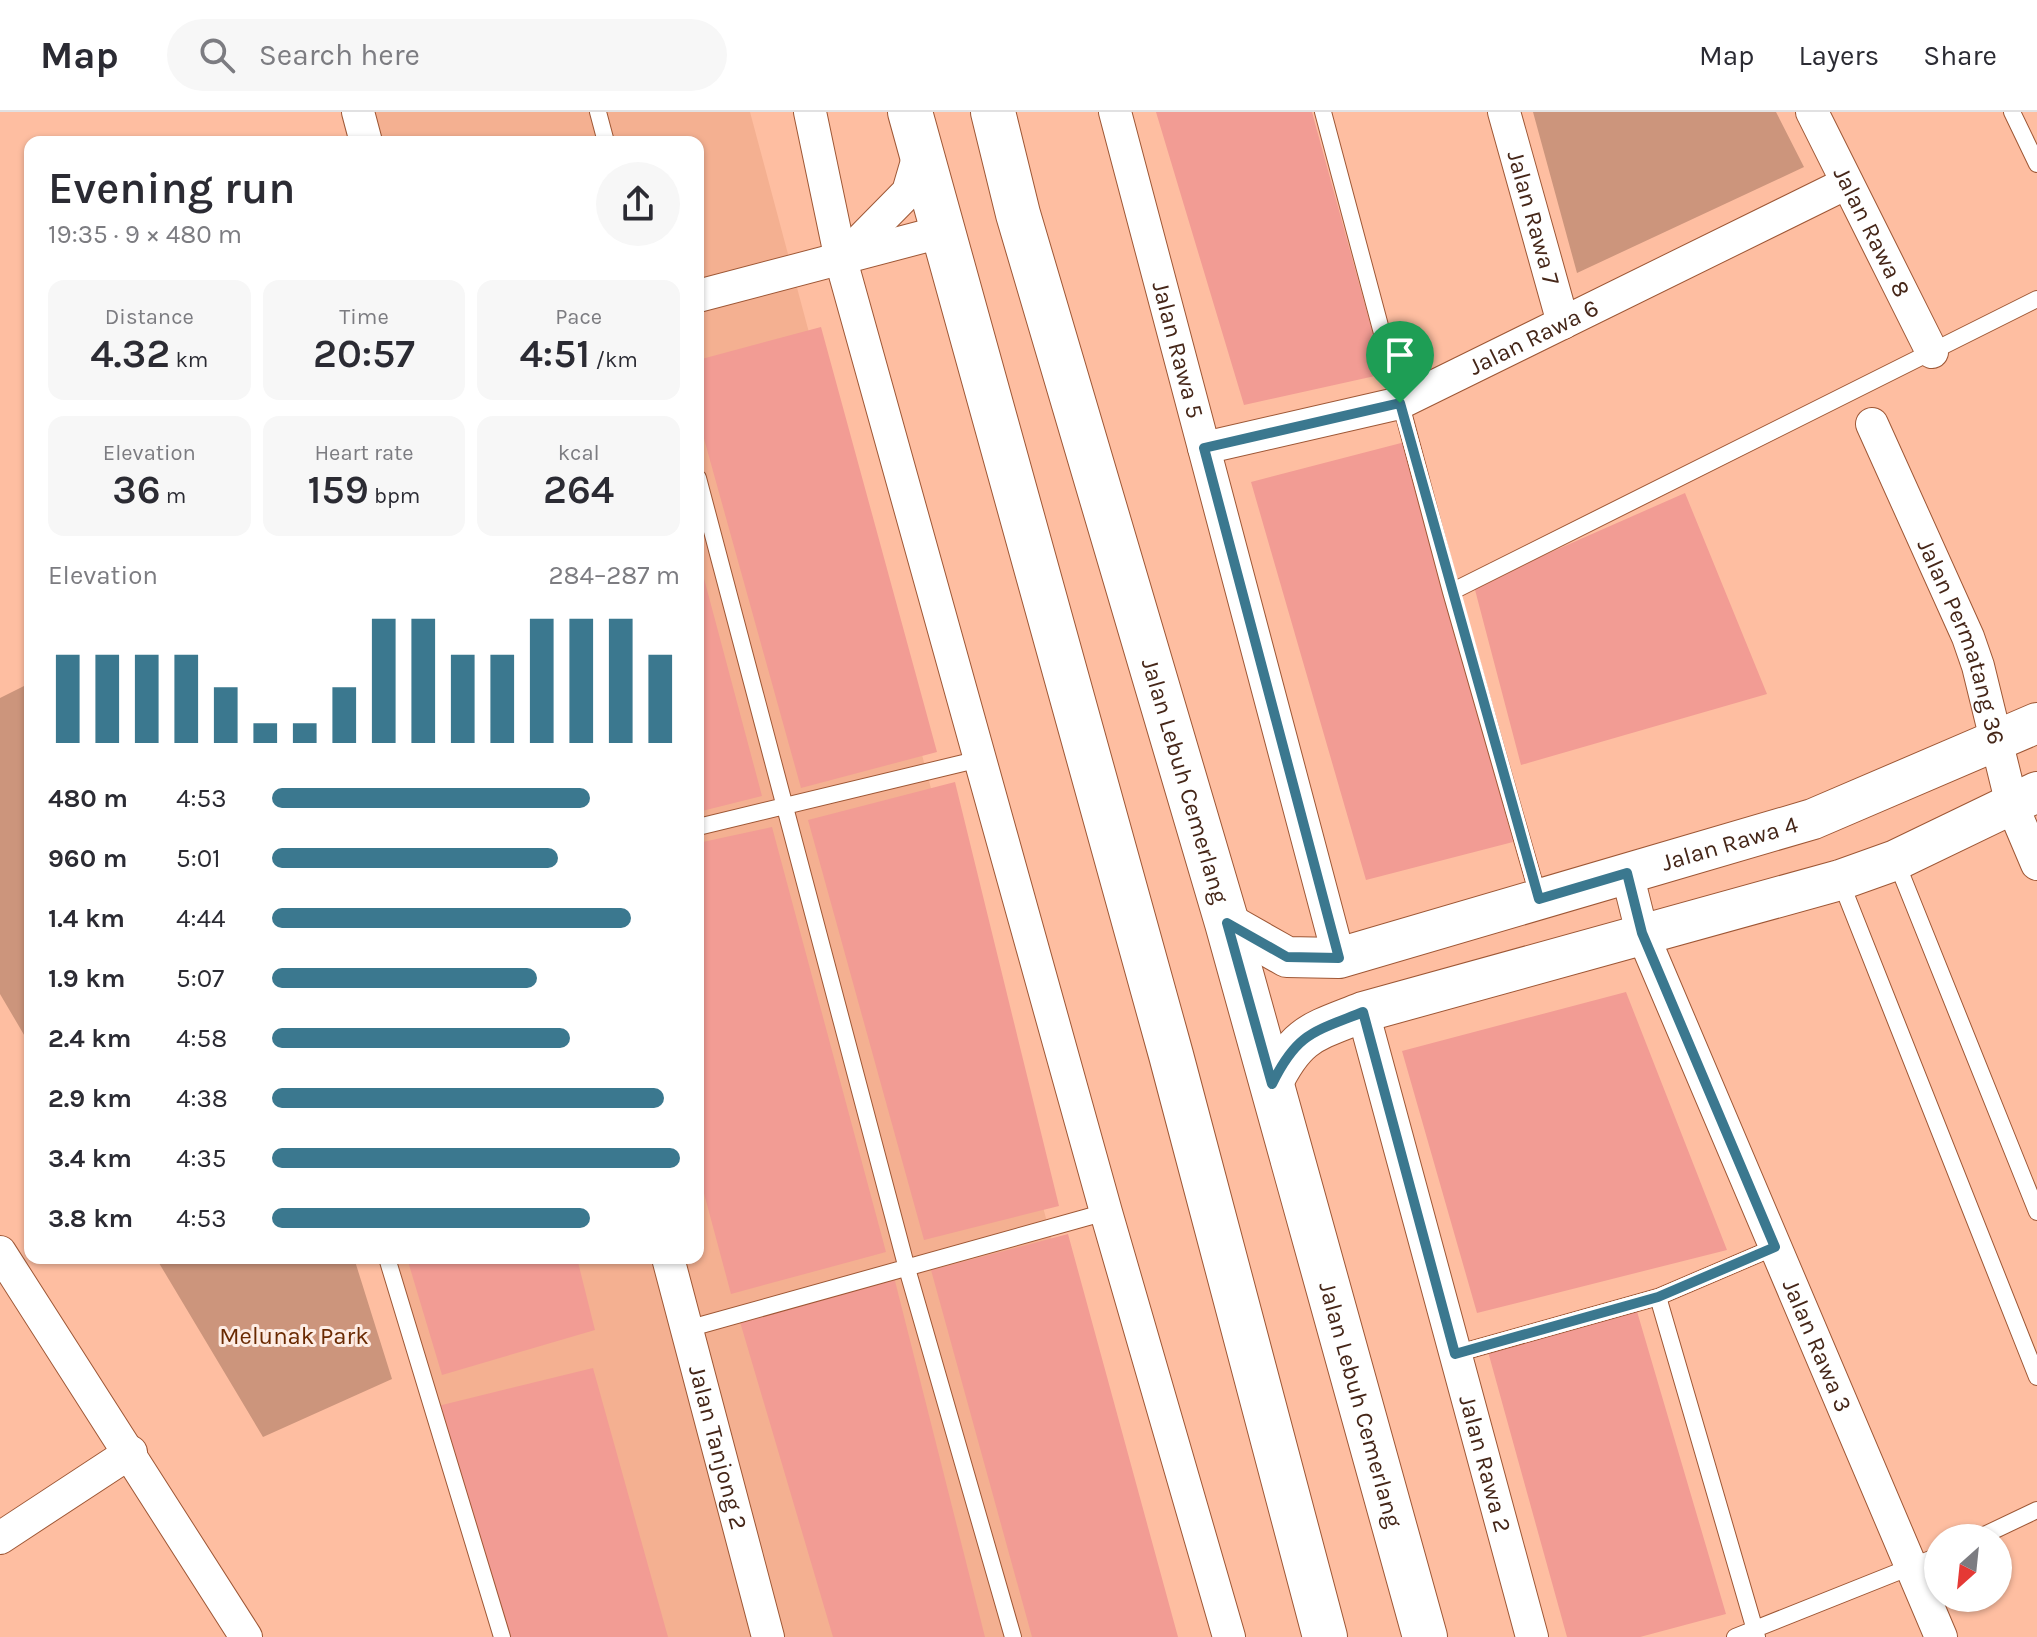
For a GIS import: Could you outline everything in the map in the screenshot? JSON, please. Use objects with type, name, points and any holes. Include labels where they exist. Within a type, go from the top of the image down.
[{"type":"main road","name":"Jalan Lebuh Cemerlang","points":[[993,112],[1023,229],[1227,923],[1425,1637]]},
{"type":"main road","points":[[915,132],[1176,1071],[1325,1637]]},
{"type":"street","points":[[358,112],[364,136]]},
{"type":"street","points":[[810,112],[841,260],[1106,1212],[1229,1637]]},
{"type":"street","name":"Jalan Rawa 5","points":[[1115,112],[1339,958]]},
{"type":"street","name":"Jalan Rawa 7","points":[[1504,112],[1563,323]]},
{"type":"street","name":"Jalan Rawa 8","points":[[1812,112],[1932,352]]},
{"type":"street","points":[[841,260],[908,192],[915,132]]},
{"type":"street","name":"Jalan Rawa 6","points":[[1204,448],[1400,403],[1847,183]]},
{"type":"street","points":[[704,294],[941,232]]},
{"type":"street","name":"Jalan Permatang 36","points":[[1872,424],[1968,637],[1997,743],[2024,799],[2037,864]]},
{"type":"street","name":"Jalan Rawa 4","points":[[1227,923],[1287,957],[1339,958],[1813,819],[1997,743],[2037,723]]},
{"type":"street","points":[[1272,1084],[1287,1052],[1310,1033],[1363,1012],[1840,880],[1896,860],[2024,799]]},
{"type":"street","name":"Jalan Rawa 3","points":[[1627,873],[1642,933],[1775,1247],[1924,1561]]},
{"type":"street","name":"Jalan Rawa 2","points":[[1363,1012],[1532,1637]]},
{"type":"street","points":[[0,1252],[131,1452],[246,1637]]},
{"type":"street","name":"Jalan Tanjong 2","points":[[670,1264],[768,1637]]},
{"type":"street","points":[[0,1538],[131,1452]]},
{"type":"street","name":"Jalan Rawa 3","points":[[1936,1612],[1941,1637]]},
{"type":"lane","points":[[598,112],[604,136]]},
{"type":"lane","points":[[1323,112],[1451,592],[1539,899]]},
{"type":"lane","points":[[2012,112],[2037,164]]},
{"type":"lane","points":[[1451,592],[2037,299]]},
{"type":"lane","points":[[704,501],[906,1265],[1013,1637]]},
{"type":"lane","points":[[704,825],[980,759]]},
{"type":"lane","points":[[1896,860],[2037,1212]]},
{"type":"lane","points":[[1840,880],[2037,1377]]},
{"type":"lane","points":[[687,1329],[906,1265],[1106,1212]]},
{"type":"lane","points":[[1455,1354],[1658,1297],[1775,1247]]},
{"type":"lane","points":[[389,1264],[502,1637]]},
{"type":"lane","points":[[1658,1297],[1756,1634]]},
{"type":"lane","points":[[2008,1524],[2037,1510]]},
{"type":"lane","points":[[1735,1637],[1756,1634],[1924,1563]]},
{"type":"shaded area","points":[[375,112],[750,112],[1158,1637],[503,1637],[398,1264],[704,1264],[704,136],[381,136]]},
{"type":"green space","points":[[1533,112],[1776,112],[1804,167],[1577,273]]},
{"type":"green space","points":[[24,686],[24,1035],[0,994],[0,698]]},
{"type":"green space","name":"Melunak Park","points":[[160,1264],[356,1264],[392,1379],[263,1437]]},
{"type":"building","points":[[1156,112],[1312,112],[1384,374],[1244,405]]},
{"type":"building","points":[[821,327],[937,752],[801,788],[704,439],[704,358]]},
{"type":"building","points":[[1405,442],[1513,842],[1366,880],[1251,482]]},
{"type":"building","points":[[1685,493],[1767,694],[1521,765],[1474,586]]},
{"type":"building","points":[[704,578],[762,796],[704,810]]},
{"type":"building","points":[[955,782],[1059,1206],[924,1240],[808,820]]},
{"type":"building","points":[[772,827],[886,1252],[731,1294],[704,1193],[704,842]]},
{"type":"building","points":[[1626,992],[1727,1250],[1477,1313],[1402,1051]]},
{"type":"building","points":[[1068,1234],[1178,1637],[1032,1637],[931,1270]]},
{"type":"building","points":[[409,1264],[578,1264],[595,1330],[442,1375]]},
{"type":"building","points":[[894,1277],[985,1637],[833,1637],[738,1315]]},
{"type":"building","points":[[1636,1308],[1726,1614],[1640,1637],[1567,1637],[1487,1348]]},
{"type":"building","points":[[593,1368],[668,1637],[510,1637],[438,1406]]},
{"type":"route","points":[[1400,403],[1539,899],[1627,873],[1642,933],[1775,1247],[1658,1297],[1455,1354],[1363,1012],[1310,1033],[1287,1052],[1272,1084],[1227,923],[1287,957],[1339,958],[1204,448],[1400,403]]}]
